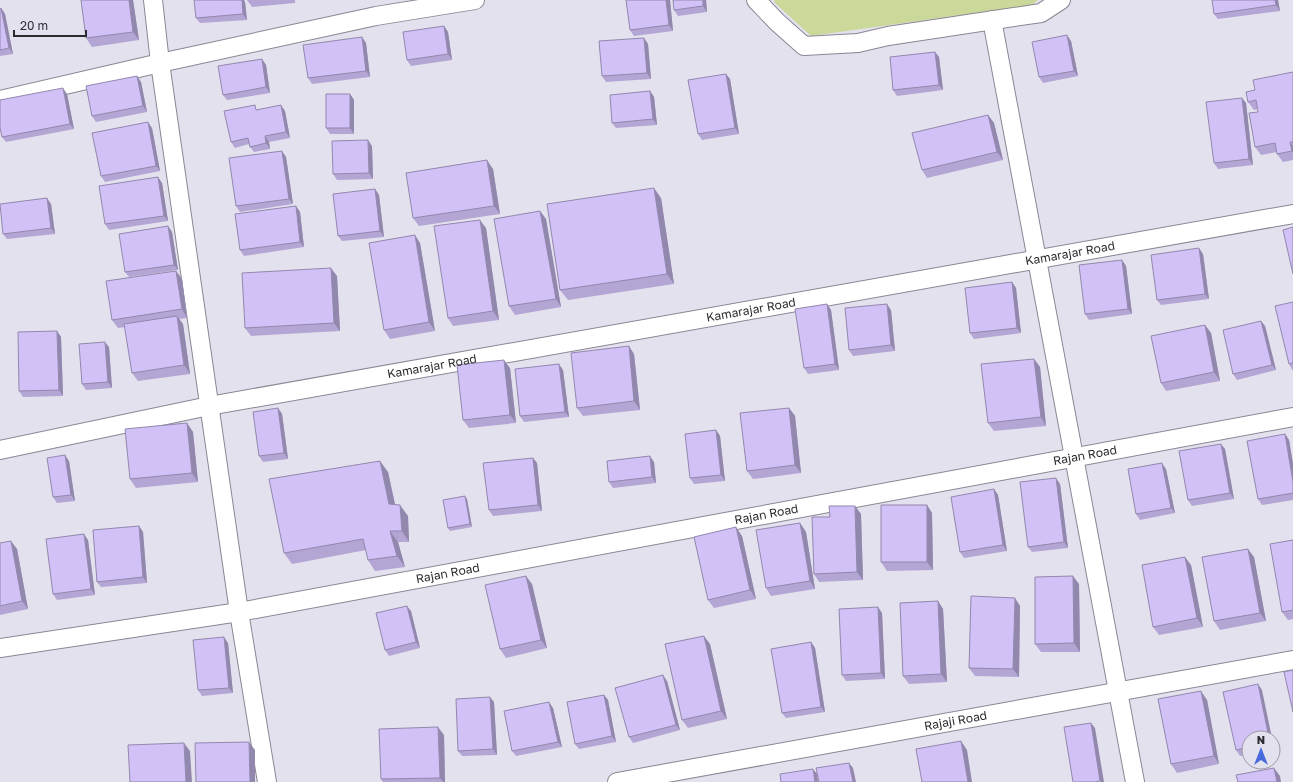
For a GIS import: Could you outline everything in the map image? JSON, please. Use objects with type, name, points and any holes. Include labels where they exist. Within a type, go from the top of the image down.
[{"type":"street","points":[[153,0],[160,63],[239,612],[268,782]]},
{"type":"street","points":[[0,100],[160,63],[376,16],[475,0]]},
{"type":"street","points":[[756,0],[777,22],[804,46],[858,43],[888,36],[1041,13],[1061,0]]},
{"type":"street","points":[[992,20],[1135,782]]},
{"type":"street","name":"Kamarajar Road","points":[[0,450],[209,406],[1293,214]]},
{"type":"street","name":"Rajan Road","points":[[0,648],[239,612],[1293,417]]},
{"type":"street","name":"Rajaji Road","points":[[617,782],[1293,660]]},
{"type":"green space","points":[[774,0],[1038,0],[1032,5],[811,36],[775,3]]},
{"type":"building","points":[[81,0],[129,0],[133,32],[86,38]]},
{"type":"building","points":[[194,0],[242,0],[243,14],[196,18]]},
{"type":"building","points":[[626,0],[666,0],[669,25],[630,30]]},
{"type":"building","points":[[673,0],[703,0],[703,6],[674,10]]},
{"type":"building","points":[[1212,0],[1275,0],[1276,5],[1214,14]]},
{"type":"building","points":[[1,8],[9,48],[0,50],[0,9]]},
{"type":"building","points":[[444,26],[448,54],[407,60],[403,32]]},
{"type":"building","points":[[1067,35],[1074,71],[1039,77],[1032,42]]},
{"type":"building","points":[[362,37],[366,71],[308,78],[303,45]]},
{"type":"building","points":[[644,38],[647,73],[602,76],[599,41]]},
{"type":"building","points":[[935,52],[939,85],[893,90],[890,57]]},
{"type":"building","points":[[262,59],[266,87],[223,95],[218,66]]},
{"type":"building","points":[[1293,72],[1293,142],[1290,142],[1292,151],[1277,154],[1275,143],[1255,147],[1249,113],[1258,112],[1256,100],[1248,102],[1246,92],[1255,90],[1253,80]]},
{"type":"building","points":[[726,74],[735,128],[698,134],[688,80]]},
{"type":"building","points":[[137,76],[143,106],[92,116],[86,86]]},
{"type":"building","points":[[63,88],[70,124],[2,137],[0,128],[0,100]]},
{"type":"building","points":[[650,91],[653,119],[612,123],[610,95]]},
{"type":"building","points":[[326,94],[350,94],[350,128],[326,128]]},
{"type":"building","points":[[1242,98],[1249,159],[1214,163],[1206,102]]},
{"type":"building","points":[[255,105],[256,110],[281,105],[286,132],[265,136],[266,143],[250,147],[248,138],[231,142],[224,111]]},
{"type":"building","points":[[988,115],[997,152],[922,170],[912,133]]},
{"type":"building","points":[[148,122],[156,166],[101,176],[92,133]]},
{"type":"building","points":[[368,140],[369,173],[333,174],[332,141]]},
{"type":"building","points":[[282,151],[289,199],[236,206],[229,158]]},
{"type":"building","points":[[487,160],[494,206],[413,218],[406,173]]},
{"type":"building","points":[[158,177],[164,216],[105,224],[99,186]]},
{"type":"building","points":[[654,188],[667,274],[560,290],[547,204]]},
{"type":"building","points":[[375,189],[380,231],[338,236],[333,194]]},
{"type":"building","points":[[47,198],[51,228],[3,234],[0,204]]},
{"type":"building","points":[[296,206],[300,242],[240,250],[235,214]]},
{"type":"building","points":[[540,211],[556,299],[509,306],[494,219]]},
{"type":"building","points":[[480,220],[493,311],[448,318],[434,226]]},
{"type":"building","points":[[168,226],[174,265],[125,272],[119,234]]},
{"type":"building","points":[[1293,227],[1293,274],[1283,230]]},
{"type":"building","points":[[415,235],[429,322],[384,330],[369,243]]},
{"type":"building","points":[[1199,248],[1205,294],[1157,300],[1151,255]]},
{"type":"building","points":[[1122,260],[1128,309],[1085,314],[1079,265]]},
{"type":"building","points":[[331,268],[334,323],[245,328],[242,273]]},
{"type":"building","points":[[176,271],[182,309],[112,320],[106,281]]},
{"type":"building","points":[[1012,282],[1017,328],[970,333],[965,288]]},
{"type":"building","points":[[1293,302],[1293,363],[1289,364],[1275,306]]},
{"type":"building","points":[[827,304],[835,364],[804,368],[795,309]]},
{"type":"building","points":[[887,304],[891,345],[849,350],[845,308]]},
{"type":"building","points":[[177,316],[184,365],[132,373],[124,324]]},
{"type":"building","points":[[1261,321],[1272,365],[1233,374],[1223,330]]},
{"type":"building","points":[[1205,325],[1214,372],[1161,383],[1151,336]]},
{"type":"building","points":[[57,331],[59,390],[19,391],[18,332]]},
{"type":"building","points":[[105,342],[108,382],[82,384],[79,344]]},
{"type":"building","points":[[629,346],[634,401],[577,408],[571,353]]},
{"type":"building","points":[[1034,359],[1041,417],[988,423],[981,364]]},
{"type":"building","points":[[504,360],[510,415],[463,420],[457,365]]},
{"type":"building","points":[[559,364],[565,412],[520,416],[515,369]]},
{"type":"building","points":[[278,408],[284,453],[259,456],[253,412]]},
{"type":"building","points":[[789,408],[795,465],[747,471],[740,413]]},
{"type":"building","points":[[187,423],[192,473],[130,479],[125,429]]},
{"type":"building","points":[[716,430],[721,475],[690,478],[685,434]]},
{"type":"building","points":[[1285,434],[1293,482],[1293,493],[1258,499],[1247,441]]},
{"type":"building","points":[[1221,444],[1230,493],[1188,500],[1179,451]]},
{"type":"building","points":[[65,455],[71,495],[53,497],[47,458]]},
{"type":"building","points":[[650,456],[652,477],[609,482],[607,461]]},
{"type":"building","points":[[533,458],[538,505],[489,510],[483,463]]},
{"type":"building","points":[[380,461],[389,504],[400,505],[402,531],[390,531],[397,556],[368,560],[363,539],[284,553],[269,479]]},
{"type":"building","points":[[1162,463],[1171,508],[1136,514],[1128,469]]},
{"type":"building","points":[[1056,478],[1064,542],[1028,547],[1020,482]]},
{"type":"building","points":[[994,489],[1003,545],[960,552],[951,497]]},
{"type":"building","points":[[465,496],[470,524],[448,528],[443,500]]},
{"type":"building","points":[[881,505],[927,505],[927,562],[881,562]]},
{"type":"building","points":[[829,506],[855,506],[857,572],[814,574],[812,517],[830,517]]},
{"type":"building","points":[[800,523],[810,581],[766,588],[756,530]]},
{"type":"building","points":[[139,526],[143,577],[97,582],[93,530]]},
{"type":"building","points":[[736,527],[750,590],[708,600],[694,537]]},
{"type":"building","points":[[84,534],[91,589],[53,594],[46,539]]},
{"type":"building","points":[[1293,540],[1293,610],[1282,612],[1270,544]]},
{"type":"building","points":[[11,541],[22,601],[0,606],[0,543]]},
{"type":"building","points":[[1248,549],[1260,613],[1214,621],[1202,557]]},
{"type":"building","points":[[1185,557],[1197,618],[1153,627],[1142,565]]},
{"type":"building","points":[[526,576],[541,640],[500,649],[485,585]]},
{"type":"building","points":[[1073,576],[1074,643],[1035,644],[1035,577]]},
{"type":"building","points":[[971,596],[1015,598],[1013,669],[969,668]]},
{"type":"building","points":[[938,601],[941,674],[903,676],[900,603]]},
{"type":"building","points":[[407,606],[416,642],[385,650],[376,613]]},
{"type":"building","points":[[878,607],[881,673],[842,675],[839,609]]},
{"type":"building","points":[[704,636],[721,711],[682,720],[665,644]]},
{"type":"building","points":[[224,637],[229,688],[198,690],[193,640]]},
{"type":"building","points":[[811,642],[821,707],[782,713],[771,649]]},
{"type":"building","points":[[1293,670],[1293,712],[1284,672]]},
{"type":"building","points":[[663,675],[676,725],[629,737],[615,688]]},
{"type":"building","points":[[1258,684],[1267,730],[1241,730],[1241,749],[1236,750],[1223,692]]},
{"type":"building","points":[[1201,691],[1214,756],[1171,764],[1158,699]]},
{"type":"building","points":[[604,695],[612,736],[575,744],[567,702]]},
{"type":"building","points":[[490,697],[493,749],[458,751],[456,699]]},
{"type":"building","points":[[549,702],[558,742],[512,751],[504,711]]},
{"type":"building","points":[[1091,723],[1100,781],[1073,782],[1064,727]]},
{"type":"building","points":[[438,727],[440,778],[381,779],[379,729]]},
{"type":"building","points":[[961,741],[968,782],[922,782],[916,749]]},
{"type":"building","points":[[249,742],[250,782],[196,782],[195,743]]},
{"type":"building","points":[[184,743],[186,782],[130,782],[128,745]]},
{"type":"building","points":[[849,763],[853,782],[819,782],[816,768]]},
{"type":"building","points":[[813,769],[815,782],[781,782],[780,774]]},
{"type":"building","points":[[1263,770],[1274,770],[1277,782],[1238,782],[1236,775]]}]
